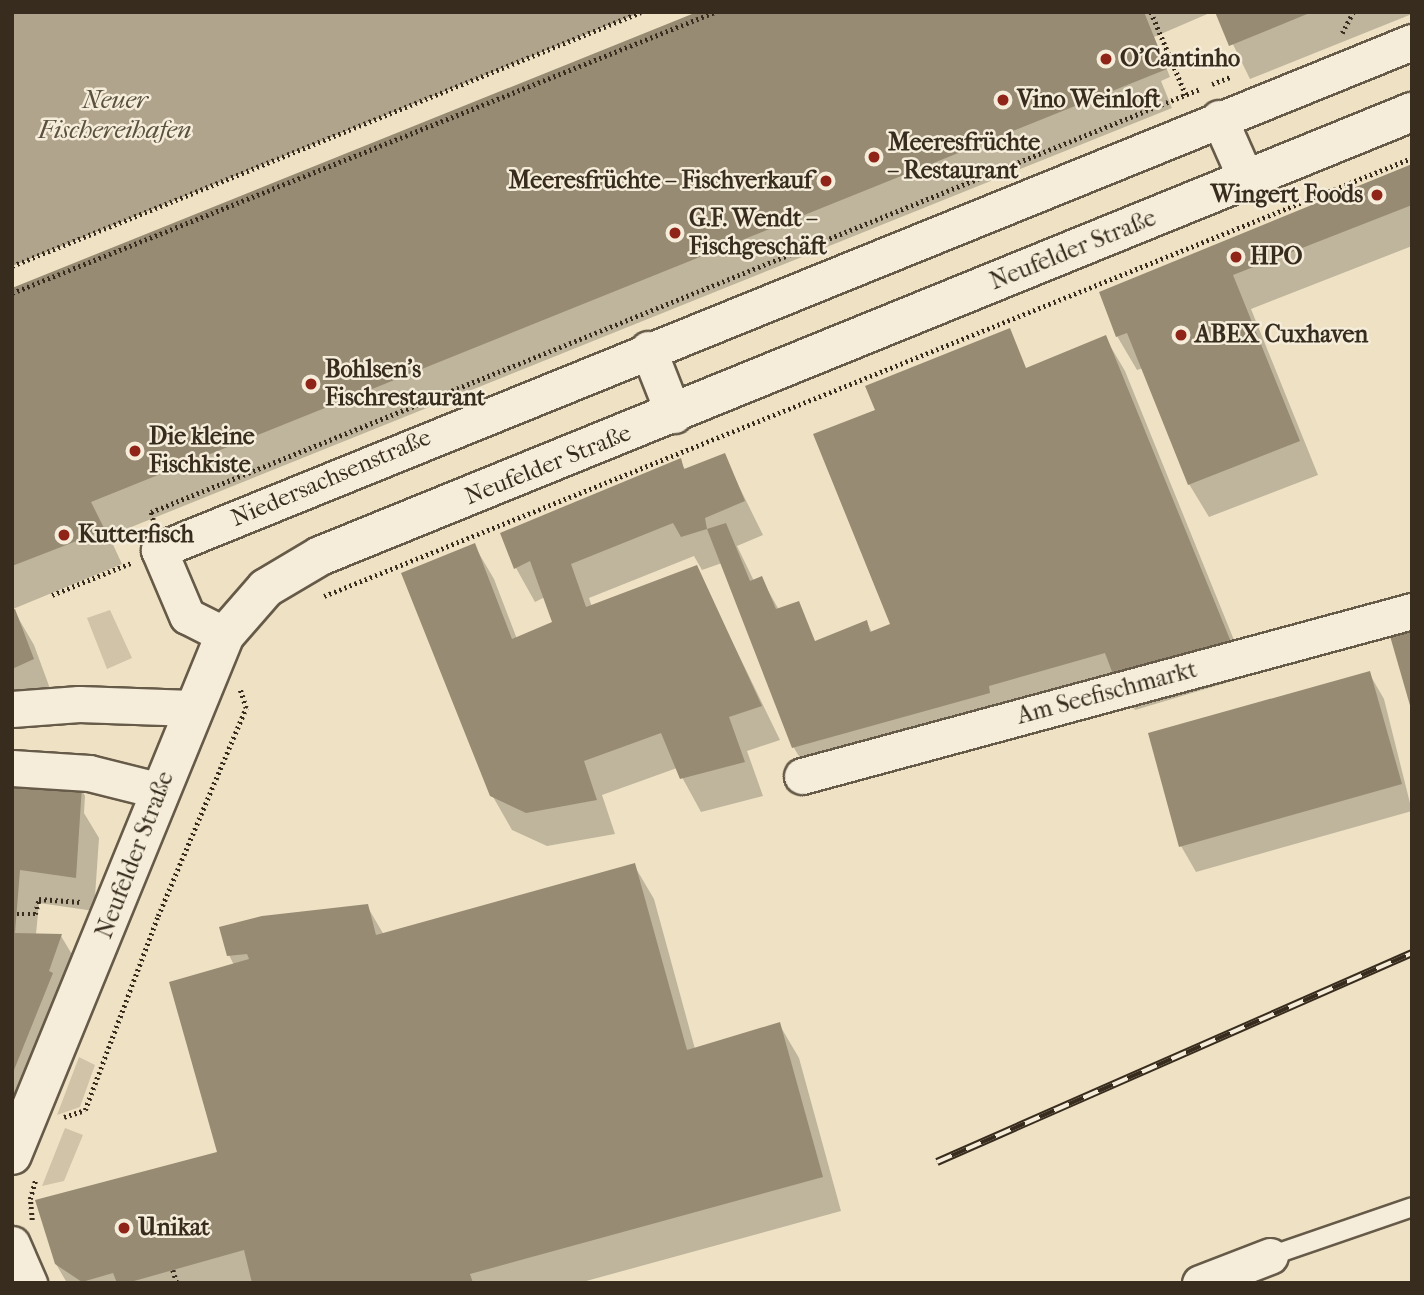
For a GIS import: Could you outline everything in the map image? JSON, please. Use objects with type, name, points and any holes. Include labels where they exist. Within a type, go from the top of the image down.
[{"type":"street","name":"Niedersachsenstraße","points":[[159,550],[648,349],[1412,42]]},
{"type":"street","name":"Neufelder Straße","points":[[25,1164],[192,708],[225,635],[266,589],[300,565],[674,415],[1412,112]]},
{"type":"street","points":[[1219,118],[1246,179]]},
{"type":"street","points":[[648,349],[674,415]]},
{"type":"street","points":[[159,550],[187,616],[225,635]]},
{"type":"street","name":"Am Seefischmarkt","points":[[802,776],[1412,611]]},
{"type":"street","points":[[12,709],[79,704],[192,708]]},
{"type":"street","points":[[12,768],[89,773],[161,791]]},
{"type":"street","points":[[24,1237],[29,1283]]},
{"type":"street","points":[[1200,1283],[1270,1255]]},
{"type":"lane","points":[[1270,1255],[1412,1207]]},
{"type":"path","points":[[12,266],[642,12]]},
{"type":"path","points":[[12,293],[715,12]]},
{"type":"path","points":[[1151,12],[1186,94]]},
{"type":"path","points":[[1331,37],[1344,32],[1353,12]]},
{"type":"path","points":[[52,595],[159,550],[151,512],[1244,72]]},
{"type":"path","points":[[314,600],[1412,158]]},
{"type":"path","points":[[59,1121],[85,1110],[158,916],[246,708],[237,679]]},
{"type":"path","points":[[17,914],[35,914],[39,899],[60,900]]},
{"type":"path","points":[[24,1237],[30,1199],[25,1164]]},
{"type":"path","points":[[173,1270],[177,1283]]},
{"type":"shaded area","points":[[110,610],[132,658],[107,669],[87,618]]},
{"type":"shaded area","points":[[79,1057],[95,1065],[80,1107],[57,1115]]},
{"type":"shaded area","points":[[65,1128],[83,1135],[64,1181],[42,1186]]},
{"type":"water","name":"Neuer Fischereihafen","points":[[12,12],[641,12],[12,266]]},
{"type":"building","points":[[697,12],[1144,12],[1167,69],[91,502],[105,530],[12,566],[12,288]]},
{"type":"building","points":[[1215,12],[1312,12],[1229,46]]},
{"type":"building","points":[[1412,164],[1412,205],[1233,275],[1300,441],[1188,485],[1127,333],[1116,337],[1099,292]]},
{"type":"building","points":[[1010,328],[1026,368],[1106,335],[1231,642],[1114,677],[1105,653],[989,686],[990,693],[792,748],[707,529],[726,523],[750,581],[762,576],[776,609],[799,601],[815,641],[867,620],[870,632],[890,624],[813,434],[875,410],[865,386]]},
{"type":"building","points":[[725,453],[745,501],[705,518],[707,529],[681,537],[673,523],[571,564],[586,607],[697,565],[762,706],[729,717],[745,762],[680,779],[661,733],[584,761],[597,800],[526,813],[490,796],[401,573],[475,543],[512,639],[552,622],[530,561],[514,569],[500,533],[681,458],[684,469]]},
{"type":"building","points":[[15,609],[34,659],[12,669],[12,610]]},
{"type":"building","points":[[1412,630],[1412,709],[1411,709],[1390,636]]},
{"type":"building","points":[[1370,671],[1402,784],[1179,847],[1148,733]]},
{"type":"building","points":[[12,781],[82,786],[76,878],[20,870],[15,933],[62,934],[49,971],[53,973],[12,1075]]},
{"type":"building","points":[[635,863],[687,1050],[780,1022],[823,1177],[470,1274],[473,1283],[252,1283],[244,1250],[127,1283],[117,1283],[113,1273],[82,1282],[55,1264],[35,1200],[217,1152],[169,982],[249,959],[247,954],[227,956],[219,927],[262,916],[368,904],[376,935]]},
{"type":"railway","points":[[937,1162],[1412,953]]},
{"type":"place","name":"O'Cantinho","points":[[1106,59]]},
{"type":"place","name":"Vino Weinloft","points":[[1003,100]]},
{"type":"place","name":"Meeresfrüchte – Restaurant","points":[[874,157]]},
{"type":"place","name":"Meeresfrüchte – Fischverkauf","points":[[826,181]]},
{"type":"place","name":"Wingert Foods","points":[[1377,195]]},
{"type":"place","name":"G.F. Wendt – Fischgeschäft","points":[[675,233]]},
{"type":"place","name":"HPO","points":[[1236,257]]},
{"type":"place","name":"ABEX Cuxhaven","points":[[1181,335]]},
{"type":"place","name":"Bohlsen's Fischrestaurant","points":[[311,384]]},
{"type":"place","name":"Die kleine Fischkiste","points":[[135,451]]},
{"type":"place","name":"Kutterfisch","points":[[64,535]]},
{"type":"place","name":"Unikat","points":[[124,1228]]}]
